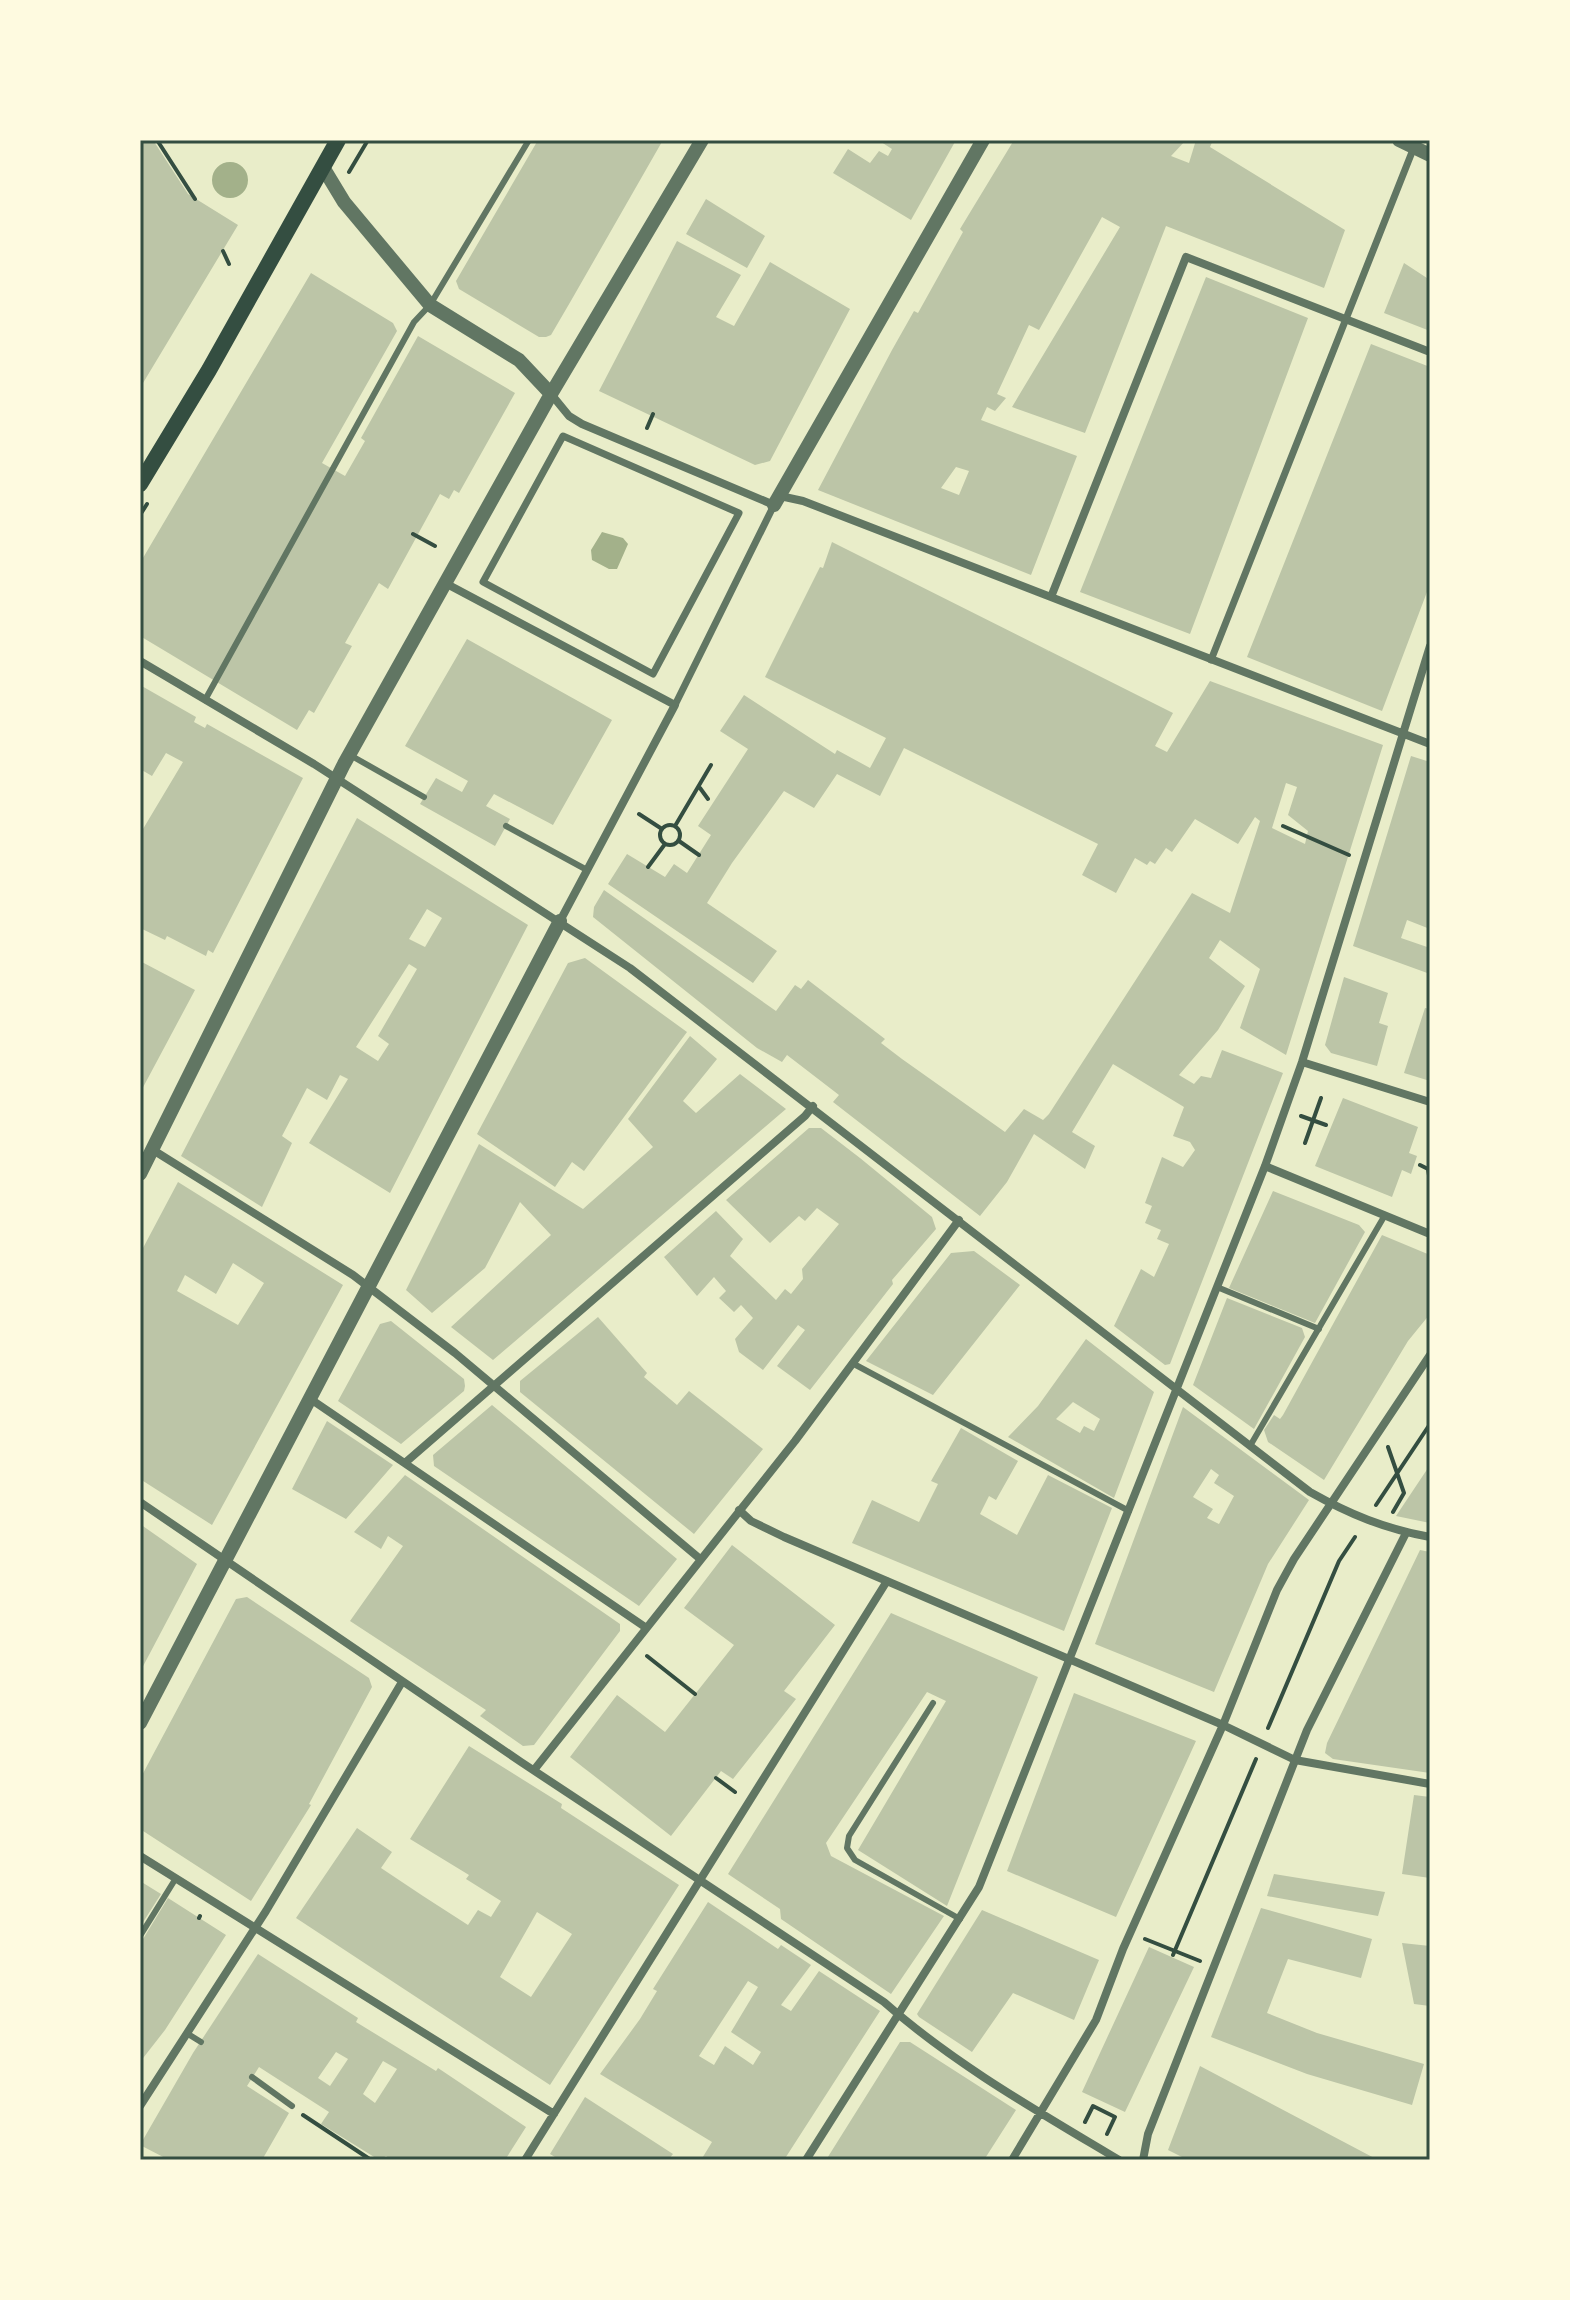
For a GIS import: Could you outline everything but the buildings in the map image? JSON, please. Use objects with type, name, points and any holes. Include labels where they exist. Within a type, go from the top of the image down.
[{"type":"main road","points":[[140,484],[338,140]]},
{"type":"street","points":[[140,1174],[336,779],[551,394],[702,140]]},
{"type":"street","points":[[140,1723],[675,705],[777,501],[983,140]]},
{"type":"street","points":[[1399,140],[1416,144],[1430,155]]},
{"type":"street","points":[[1211,660],[1416,144]]},
{"type":"street","points":[[324,169],[344,202],[430,305],[519,360],[569,416],[582,424],[777,501],[803,501],[1430,744]]},
{"type":"street","points":[[1051,597],[1186,257],[1430,352]]},
{"type":"street","points":[[563,436],[739,513],[653,674],[483,582],[563,436]]},
{"type":"street","points":[[445,583],[675,705]]},
{"type":"street","points":[[806,2160],[979,1887],[1265,1166],[1302,1062],[1430,646]]},
{"type":"street","points":[[140,661],[336,779],[630,968],[813,1106],[1175,1389],[1332,1506],[1388,1530],[1430,1537]]},
{"type":"street","points":[[1302,1062],[1430,1102]]},
{"type":"street","points":[[406,1462],[608,1289],[813,1106]]},
{"type":"street","points":[[153,1150],[353,1275],[493,1385],[699,1558]]},
{"type":"street","points":[[1265,1166],[1430,1234]]},
{"type":"street","points":[[534,1770],[739,1510],[959,1220]]},
{"type":"street","points":[[1012,2160],[1043,2114],[1096,2020],[1123,1949],[1223,1725],[1277,1590],[1294,1559],[1430,1355]]},
{"type":"street","points":[[309,1398],[645,1627]]},
{"type":"street","points":[[140,1502],[402,1682],[898,2013],[910,2026],[1119,2160]]},
{"type":"street","points":[[739,1510],[751,1521],[1223,1725],[1295,1760],[1430,1784]]},
{"type":"street","points":[[1143,2160],[1148,2134],[1295,1760],[1406,1533]]},
{"type":"street","points":[[525,2160],[887,1581]]},
{"type":"street","points":[[140,2106],[188,2034],[402,1682]]},
{"type":"street","points":[[140,1856],[554,2114]]},
{"type":"lane","points":[[205,700],[414,322],[430,305],[529,140]]},
{"type":"lane","points":[[350,755],[424,797]]},
{"type":"lane","points":[[506,826],[587,870]]},
{"type":"lane","points":[[1250,1446],[1385,1215]]},
{"type":"lane","points":[[1217,1287],[1319,1329]]},
{"type":"lane","points":[[852,1363],[1129,1511]]},
{"type":"lane","points":[[933,1703],[849,1836],[847,1848],[855,1860],[960,1919]]},
{"type":"lane","points":[[140,1936],[176,1878]]},
{"type":"lane","points":[[188,2034],[201,2042]]},
{"type":"lane","points":[[252,2077],[292,2106]]},
{"type":"path","points":[[157,140],[195,199]]},
{"type":"path","points":[[349,171],[368,140]]},
{"type":"path","points":[[223,251],[229,264]]},
{"type":"path","points":[[647,428],[653,414]]},
{"type":"path","points":[[413,534],[435,546]]},
{"type":"path","points":[[639,814],[662,829],[675,826],[711,765]]},
{"type":"path","points":[[699,787],[708,799]]},
{"type":"path","points":[[662,829],[661,838],[665,844],[674,845],[681,834],[675,826]]},
{"type":"path","points":[[1283,826],[1351,856]]},
{"type":"path","points":[[679,841],[699,855]]},
{"type":"path","points":[[648,867],[665,844]]},
{"type":"path","points":[[1305,1143],[1321,1098]]},
{"type":"path","points":[[1301,1116],[1326,1125]]},
{"type":"path","points":[[1420,1165],[1429,1168],[1430,1182]]},
{"type":"path","points":[[1375,1506],[1430,1424]]},
{"type":"path","points":[[1388,1446],[1404,1493],[1392,1514]]},
{"type":"path","points":[[1174,1953],[1339,1561],[1355,1537]]},
{"type":"path","points":[[647,1656],[695,1694]]},
{"type":"path","points":[[716,1778],[737,1794]]},
{"type":"path","points":[[1142,1937],[1174,1953],[1202,1962]]},
{"type":"path","points":[[292,2106],[371,2160]]},
{"type":"path","points":[[1085,2122],[1093,2106],[1115,2117],[1107,2134]]},
{"type":"shaded area","points":[[230,162],[242,168],[248,180],[242,192],[230,198],[218,192],[212,180],[218,168]]},
{"type":"shaded area","points":[[602,532],[623,538],[628,544],[617,569],[609,569],[592,560],[591,550]]}]
